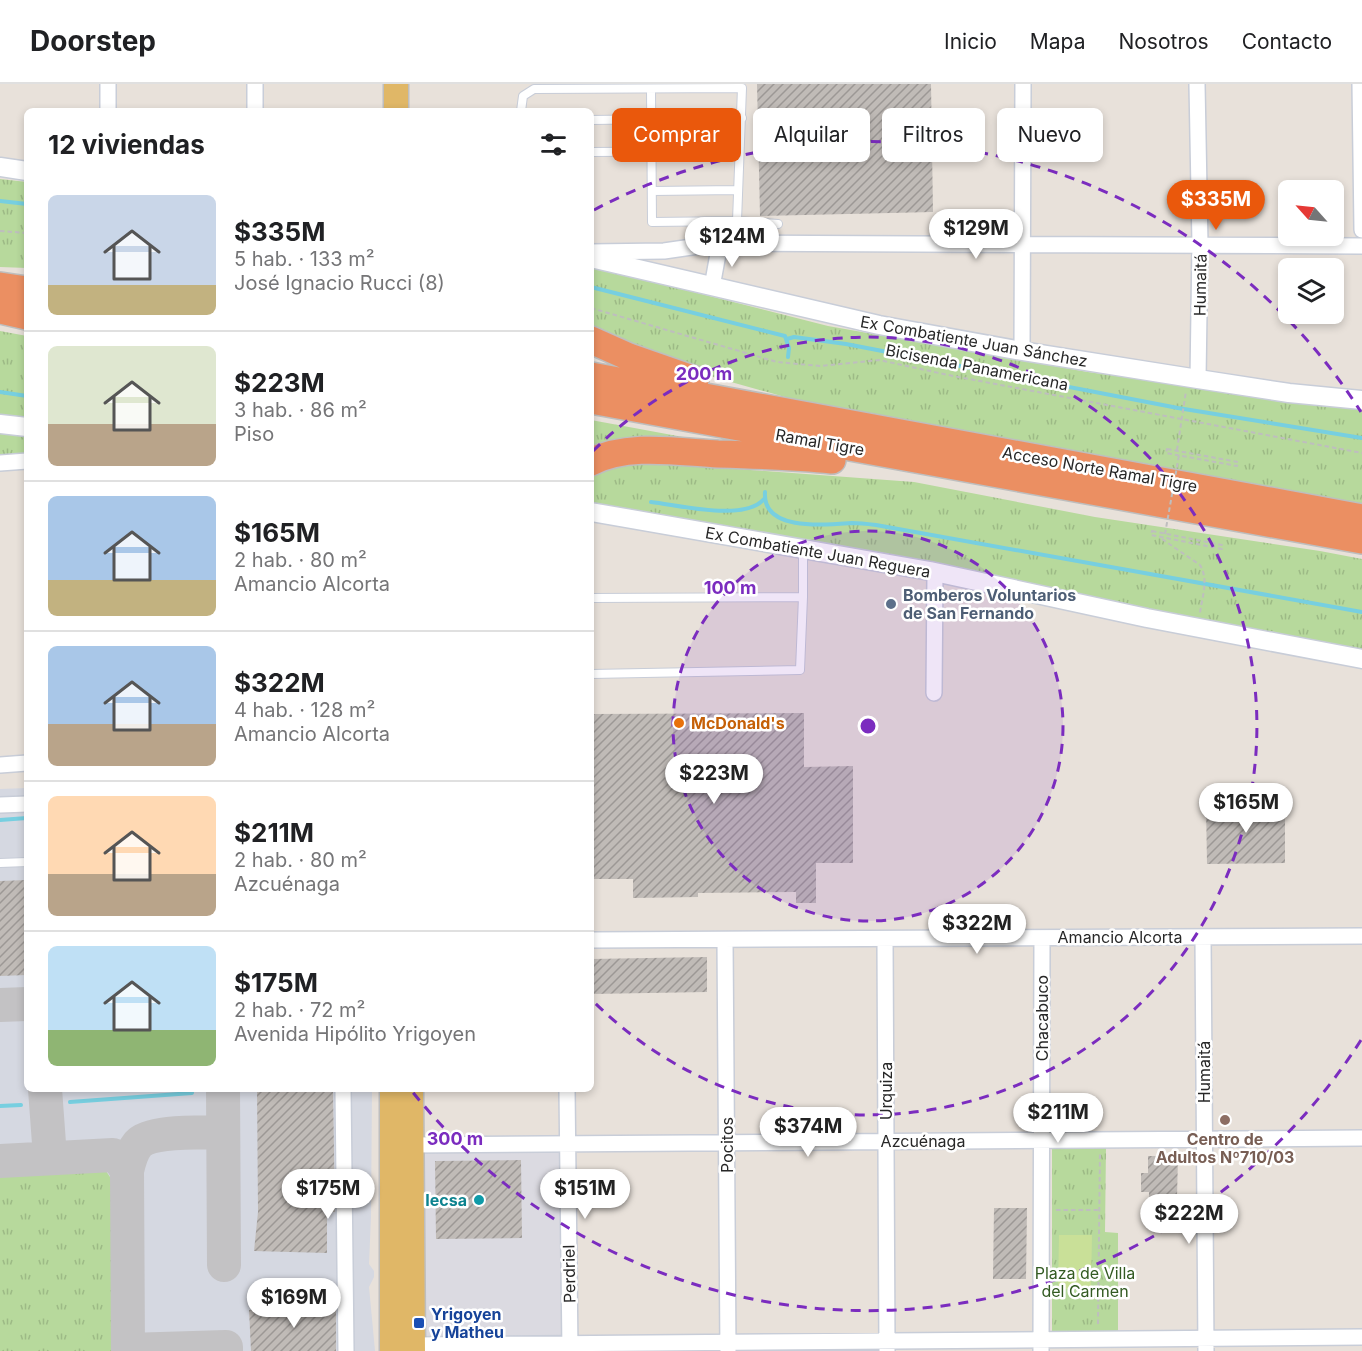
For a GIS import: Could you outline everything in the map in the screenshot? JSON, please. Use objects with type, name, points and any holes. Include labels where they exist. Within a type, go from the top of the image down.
[{"type":"highway","points":[[0,280],[24,280]]},
{"type":"highway","points":[[0,286],[24,290]]},
{"type":"highway","points":[[0,309],[24,313]]},
{"type":"highway","points":[[594,341],[661,369],[837,421]]},
{"type":"highway","name":"Ramal Tigre","points":[[594,377],[837,421]]},
{"type":"highway","name":"Ramal Tigre","points":[[594,401],[1048,484]]},
{"type":"highway","name":"Acceso Norte Ramal Tigre","points":[[837,421],[1362,518]]},
{"type":"highway","points":[[594,461],[609,455],[645,451],[799,457],[965,478],[1048,484]]},
{"type":"highway","name":"Acceso Norte Ramal Tigre","points":[[1048,484],[1362,540]]},
{"type":"main road","points":[[396,84],[396,108]]},
{"type":"main road","points":[[392,1092],[406,1349]]},
{"type":"main road","points":[[402,1282],[411,1145],[411,1092]]},
{"type":"street","points":[[108,84],[108,108]]},
{"type":"street","points":[[255,84],[255,108]]},
{"type":"street","points":[[1022,351],[1023,84]]},
{"type":"street","name":"Humaitá","points":[[1197,84],[1200,244],[1198,379]]},
{"type":"street","points":[[1360,84],[1362,230]]},
{"type":"street","points":[[3,167],[24,165]]},
{"type":"street","points":[[3,167],[24,170]]},
{"type":"street","points":[[712,287],[720,243]]},
{"type":"street","points":[[594,252],[664,251],[720,243],[1362,246]]},
{"type":"street","name":"Ex Combatiente Juan Sánchez","points":[[594,259],[879,325],[1198,379],[1289,393],[1362,400]]},
{"type":"street","points":[[0,424],[24,427]]},
{"type":"street","points":[[0,463],[24,461]]},
{"type":"street","name":"Ex Combatiente Juan Reguera","points":[[594,513],[935,573],[1362,659]]},
{"type":"street","points":[[934,693],[935,573]]},
{"type":"street","points":[[0,765],[24,763]]},
{"type":"street","points":[[0,805],[24,804]]},
{"type":"street","name":"Amancio Alcorta","points":[[594,940],[1362,936]]},
{"type":"street","name":"Humaitá","points":[[1203,937],[1206,1345]]},
{"type":"street","name":"Chacabuco","points":[[1041,1345],[1042,938]]},
{"type":"street","name":"Urquiza","points":[[885,939],[887,1346]]},
{"type":"street","name":"Pocitos","points":[[725,940],[728,1347]]},
{"type":"street","points":[[343,1092],[346,1351]]},
{"type":"street","name":"Perdriel","points":[[567,1092],[570,1347]]},
{"type":"street","name":"Azcuénaga","points":[[411,1145],[1362,1138]]},
{"type":"street","points":[[406,1349],[1041,1345],[1098,1339],[1206,1345],[1362,1337]]},
{"type":"lane","points":[[521,108],[523,96],[535,86],[651,90],[742,88],[741,126]]},
{"type":"lane","points":[[651,90],[651,108]]},
{"type":"lane","points":[[594,120],[612,120]]},
{"type":"lane","points":[[594,152],[612,152]]},
{"type":"lane","points":[[651,162],[652,222],[737,221],[778,224]]},
{"type":"lane","points":[[737,221],[738,162]]},
{"type":"lane","points":[[652,190],[737,190]]},
{"type":"lane","points":[[594,674],[800,670],[803,549]]},
{"type":"lane","points":[[594,598],[803,597]]},
{"type":"lane","points":[[0,863],[24,862]]},
{"type":"path","points":[[0,231],[24,234]]},
{"type":"path","name":"Bicisenda Panamericana","points":[[594,309],[777,362],[820,366],[879,360],[952,376],[1182,416],[1362,453]]},
{"type":"path","points":[[1177,450],[1184,405]]},
{"type":"path","points":[[1167,449],[1238,462],[1237,466],[1179,455],[1166,453],[1167,449]]},
{"type":"path","points":[[1165,534],[1179,455]]},
{"type":"path","points":[[1152,531],[1165,534],[1222,544],[1222,549],[1151,535],[1152,531]]},
{"type":"path","points":[[1160,537],[1200,565],[1205,578],[1197,627]]},
{"type":"path","points":[[1098,1339],[1100,1140]]},
{"type":"path","points":[[1041,1210],[1100,1210]]},
{"type":"shaded area","points":[[24,788],[24,1092],[372,1092],[369,1264],[374,1271],[374,1277],[369,1287],[375,1351],[0,1351],[0,789]]},
{"type":"shaded area","points":[[563,1149],[566,1338],[423,1339],[419,1150]]},
{"type":"green space","points":[[0,179],[24,182],[24,268],[0,267]]},
{"type":"green space","points":[[594,267],[828,326],[1088,372],[1362,410],[1362,505],[792,399],[649,359],[594,335]]},
{"type":"green space","points":[[0,331],[24,335],[24,420],[0,416]]},
{"type":"green space","points":[[594,421],[775,454],[594,455]]},
{"type":"green space","points":[[0,430],[24,434],[24,453],[0,455]]},
{"type":"green space","points":[[610,463],[656,463],[914,482],[1095,517],[1362,559],[1362,654],[594,503],[594,471]]},
{"type":"green space","name":"Plaza de Villa del Carmen","points":[[1052,1147],[1106,1147],[1105,1232],[1118,1233],[1118,1333],[1052,1333]]},
{"type":"green space","points":[[99,1169],[106,1171],[114,1183],[115,1351],[0,1351],[0,1175]]},
{"type":"green space","points":[[1059,1235],[1092,1235],[1091,1289],[1058,1289]]},
{"type":"building","points":[[757,84],[931,84],[931,108],[882,108],[882,162],[932,162],[933,212],[760,216],[759,162],[870,162],[870,108],[758,108]]},
{"type":"building","points":[[804,713],[804,767],[853,766],[853,863],[816,863],[816,903],[796,903],[796,892],[698,893],[698,897],[633,898],[633,879],[594,879],[594,714]]},
{"type":"building","points":[[1285,804],[1285,863],[1207,864],[1206,805]]},
{"type":"building","points":[[24,880],[24,975],[0,976],[0,881]]},
{"type":"building","points":[[707,957],[707,992],[594,994],[594,959]]},
{"type":"building","points":[[257,1092],[333,1092],[335,1212],[327,1212],[327,1253],[254,1251],[258,1212]]},
{"type":"building","points":[[1148,1156],[1178,1156],[1177,1198],[1149,1198],[1149,1192],[1141,1192],[1141,1173],[1148,1173]]},
{"type":"building","name":"Iecsa","points":[[521,1160],[522,1238],[436,1239],[435,1161]]},
{"type":"building","points":[[994,1208],[1027,1208],[1026,1279],[993,1279]]},
{"type":"building","points":[[336,1306],[336,1351],[251,1351],[249,1310]]},
{"type":"waterway","points":[[0,201],[24,204]]},
{"type":"waterway","points":[[594,288],[785,336],[789,348],[788,357]]},
{"type":"waterway","points":[[787,339],[794,337],[846,344],[1178,408],[1362,438]]},
{"type":"waterway","points":[[0,392],[24,396]]},
{"type":"waterway","points":[[765,492],[767,505],[774,514],[784,520],[798,523],[876,525],[1362,612]]},
{"type":"waterway","points":[[651,502],[727,511],[755,506],[764,499]]},
{"type":"waterway","points":[[0,820],[24,818]]},
{"type":"waterway","points":[[70,1102],[192,1092]]},
{"type":"waterway","points":[[0,1106],[21,1105]]},
{"type":"taxiway","points":[[0,1005],[24,1004]]},
{"type":"taxiway","points":[[45,1092],[50,1157]]},
{"type":"taxiway","points":[[223,1092],[224,1265]]},
{"type":"taxiway","points":[[128,1351],[127,1171],[132,1153],[138,1144],[154,1136],[223,1132]]},
{"type":"taxiway","points":[[0,1161],[113,1155],[119,1158],[127,1171]]},
{"type":"taxiway","points":[[128,1350],[226,1347],[226,1351]]},
{"type":"place","name":"Bomberos Voluntarios de San Fernando","points":[[891,604]]},
{"type":"place","name":"McDonald's","points":[[679,723]]},
{"type":"place","name":"Centro de Adultos Nº710/03","points":[[1225,1120]]},
{"type":"place","name":"Iecsa","points":[[479,1200]]},
{"type":"place","name":"Yrigoyen y Matheu","points":[[419,1323]]}]
